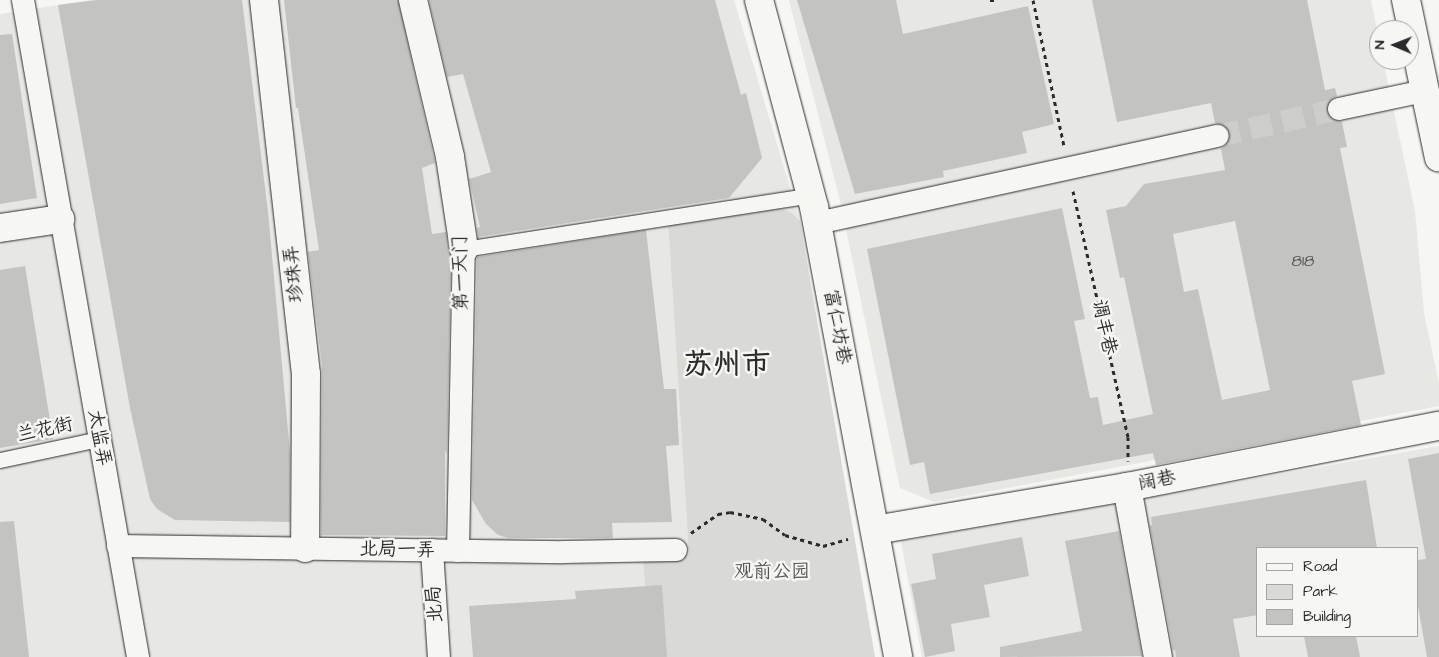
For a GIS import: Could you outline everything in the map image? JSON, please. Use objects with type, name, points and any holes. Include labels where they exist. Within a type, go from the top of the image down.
[{"type":"street","name":"太监弄","points":[[23,0],[138,657]]},
{"type":"street","name":"珍珠弄","points":[[264,0],[306,374],[305,548]]},
{"type":"street","name":"第一天门","points":[[413,0],[450,157],[464,249],[458,551]]},
{"type":"street","name":"富仁坊巷","points":[[759,0],[818,223],[898,657]]},
{"type":"street","points":[[1406,0],[1432,90],[1439,158]]},
{"type":"street","points":[[1339,110],[1432,90]]},
{"type":"street","points":[[818,223],[1218,136]]},
{"type":"street","points":[[0,228],[60,219]]},
{"type":"street","name":"阔巷","points":[[875,530],[1128,487],[1439,426]]},
{"type":"street","points":[[1128,487],[1158,657]]},
{"type":"street","name":"北局一弄","points":[[118,546],[564,552],[676,550]]},
{"type":"street","name":"北局","points":[[432,550],[439,657]]},
{"type":"lane","points":[[464,249],[811,195]]},
{"type":"lane","name":"兰花街","points":[[0,460],[99,439]]},
{"type":"path","points":[[990,0],[997,0]]},
{"type":"path","name":"调丰巷","points":[[1033,0],[1128,437],[1128,487]]},
{"type":"path","points":[[676,550],[692,532],[718,514],[730,512],[763,519],[785,535],[823,546],[838,543],[875,530]]},
{"type":"shaded area","points":[[91,0],[734,0],[800,221],[792,213],[668,221],[689,556],[651,657],[0,657],[0,14]]},
{"type":"shaded area","points":[[789,0],[1371,0],[1375,20],[1369,20],[1369,70],[1385,70],[1415,211],[1424,313],[1439,384],[1439,406],[934,502],[900,488],[840,201]]},
{"type":"shaded area","points":[[1439,446],[1439,657],[922,657],[901,541]]},
{"type":"green space","name":"观前公园","points":[[777,207],[792,213],[800,221],[875,657],[651,657],[643,560],[689,555],[668,221]]},
{"type":"building","points":[[97,0],[242,0],[268,212],[290,452],[290,522],[175,520],[157,509],[150,499],[130,408],[58,5]]},
{"type":"building","points":[[284,0],[398,0],[435,163],[422,168],[432,234],[446,232],[451,256],[447,454],[445,450],[445,536],[321,535],[322,366],[308,252],[319,250],[298,108],[296,108]]},
{"type":"building","points":[[429,0],[715,0],[741,95],[746,93],[762,158],[729,198],[478,237],[477,228],[480,227],[469,179],[491,172],[463,74],[447,77]]},
{"type":"building","points":[[797,0],[896,0],[903,34],[1028,6],[1054,124],[1022,132],[1027,153],[943,171],[944,177],[855,194]]},
{"type":"building","points":[[1092,0],[1307,0],[1325,90],[1335,88],[1337,96],[1330,100],[1326,111],[1330,118],[1342,122],[1347,147],[1340,148],[1385,374],[1352,381],[1361,425],[1156,465],[1153,453],[930,494],[924,462],[910,465],[867,249],[1062,208],[1085,319],[1074,321],[1090,398],[1098,397],[1103,425],[1153,414],[1124,277],[1120,278],[1106,210],[1126,206],[1144,184],[1225,170],[1221,149],[1227,145],[1231,134],[1227,127],[1215,123],[1211,103],[1117,122]],"holes":[[[1235,221],[1270,390],[1222,400],[1198,289],[1184,292],[1173,234]]]},
{"type":"building","points":[[12,34],[37,198],[0,204],[0,35]]},
{"type":"building","points":[[646,230],[664,389],[676,389],[679,445],[666,446],[672,522],[612,523],[613,538],[508,538],[498,535],[486,524],[472,500],[477,257]]},
{"type":"building","points":[[25,266],[53,439],[0,448],[0,270]]},
{"type":"building","points":[[1439,453],[1439,657],[1427,657],[1419,612],[1419,560],[1426,559],[1408,459]]},
{"type":"building","points":[[1366,480],[1377,547],[1256,547],[1256,615],[1233,619],[1240,657],[1176,657],[1175,650],[1173,650],[1150,526],[1152,525],[1151,517]]},
{"type":"building","points":[[14,521],[29,657],[0,657],[0,522]]},
{"type":"building","points":[[1119,531],[1142,656],[1000,657],[1000,647],[1082,631],[1065,541]]},
{"type":"building","points":[[1022,537],[1029,576],[984,585],[990,617],[951,624],[955,651],[925,657],[911,584],[936,579],[932,554]]},
{"type":"building","points":[[662,585],[667,657],[473,657],[469,606],[576,599],[575,591]]},
{"type":"building","points":[[1304,637],[1356,637],[1360,657],[1308,657]]},
{"type":"tunnel","points":[[1218,136],[1339,109]]},
{"type":"district","name":"苏州市","points":[[727,365]]}]
